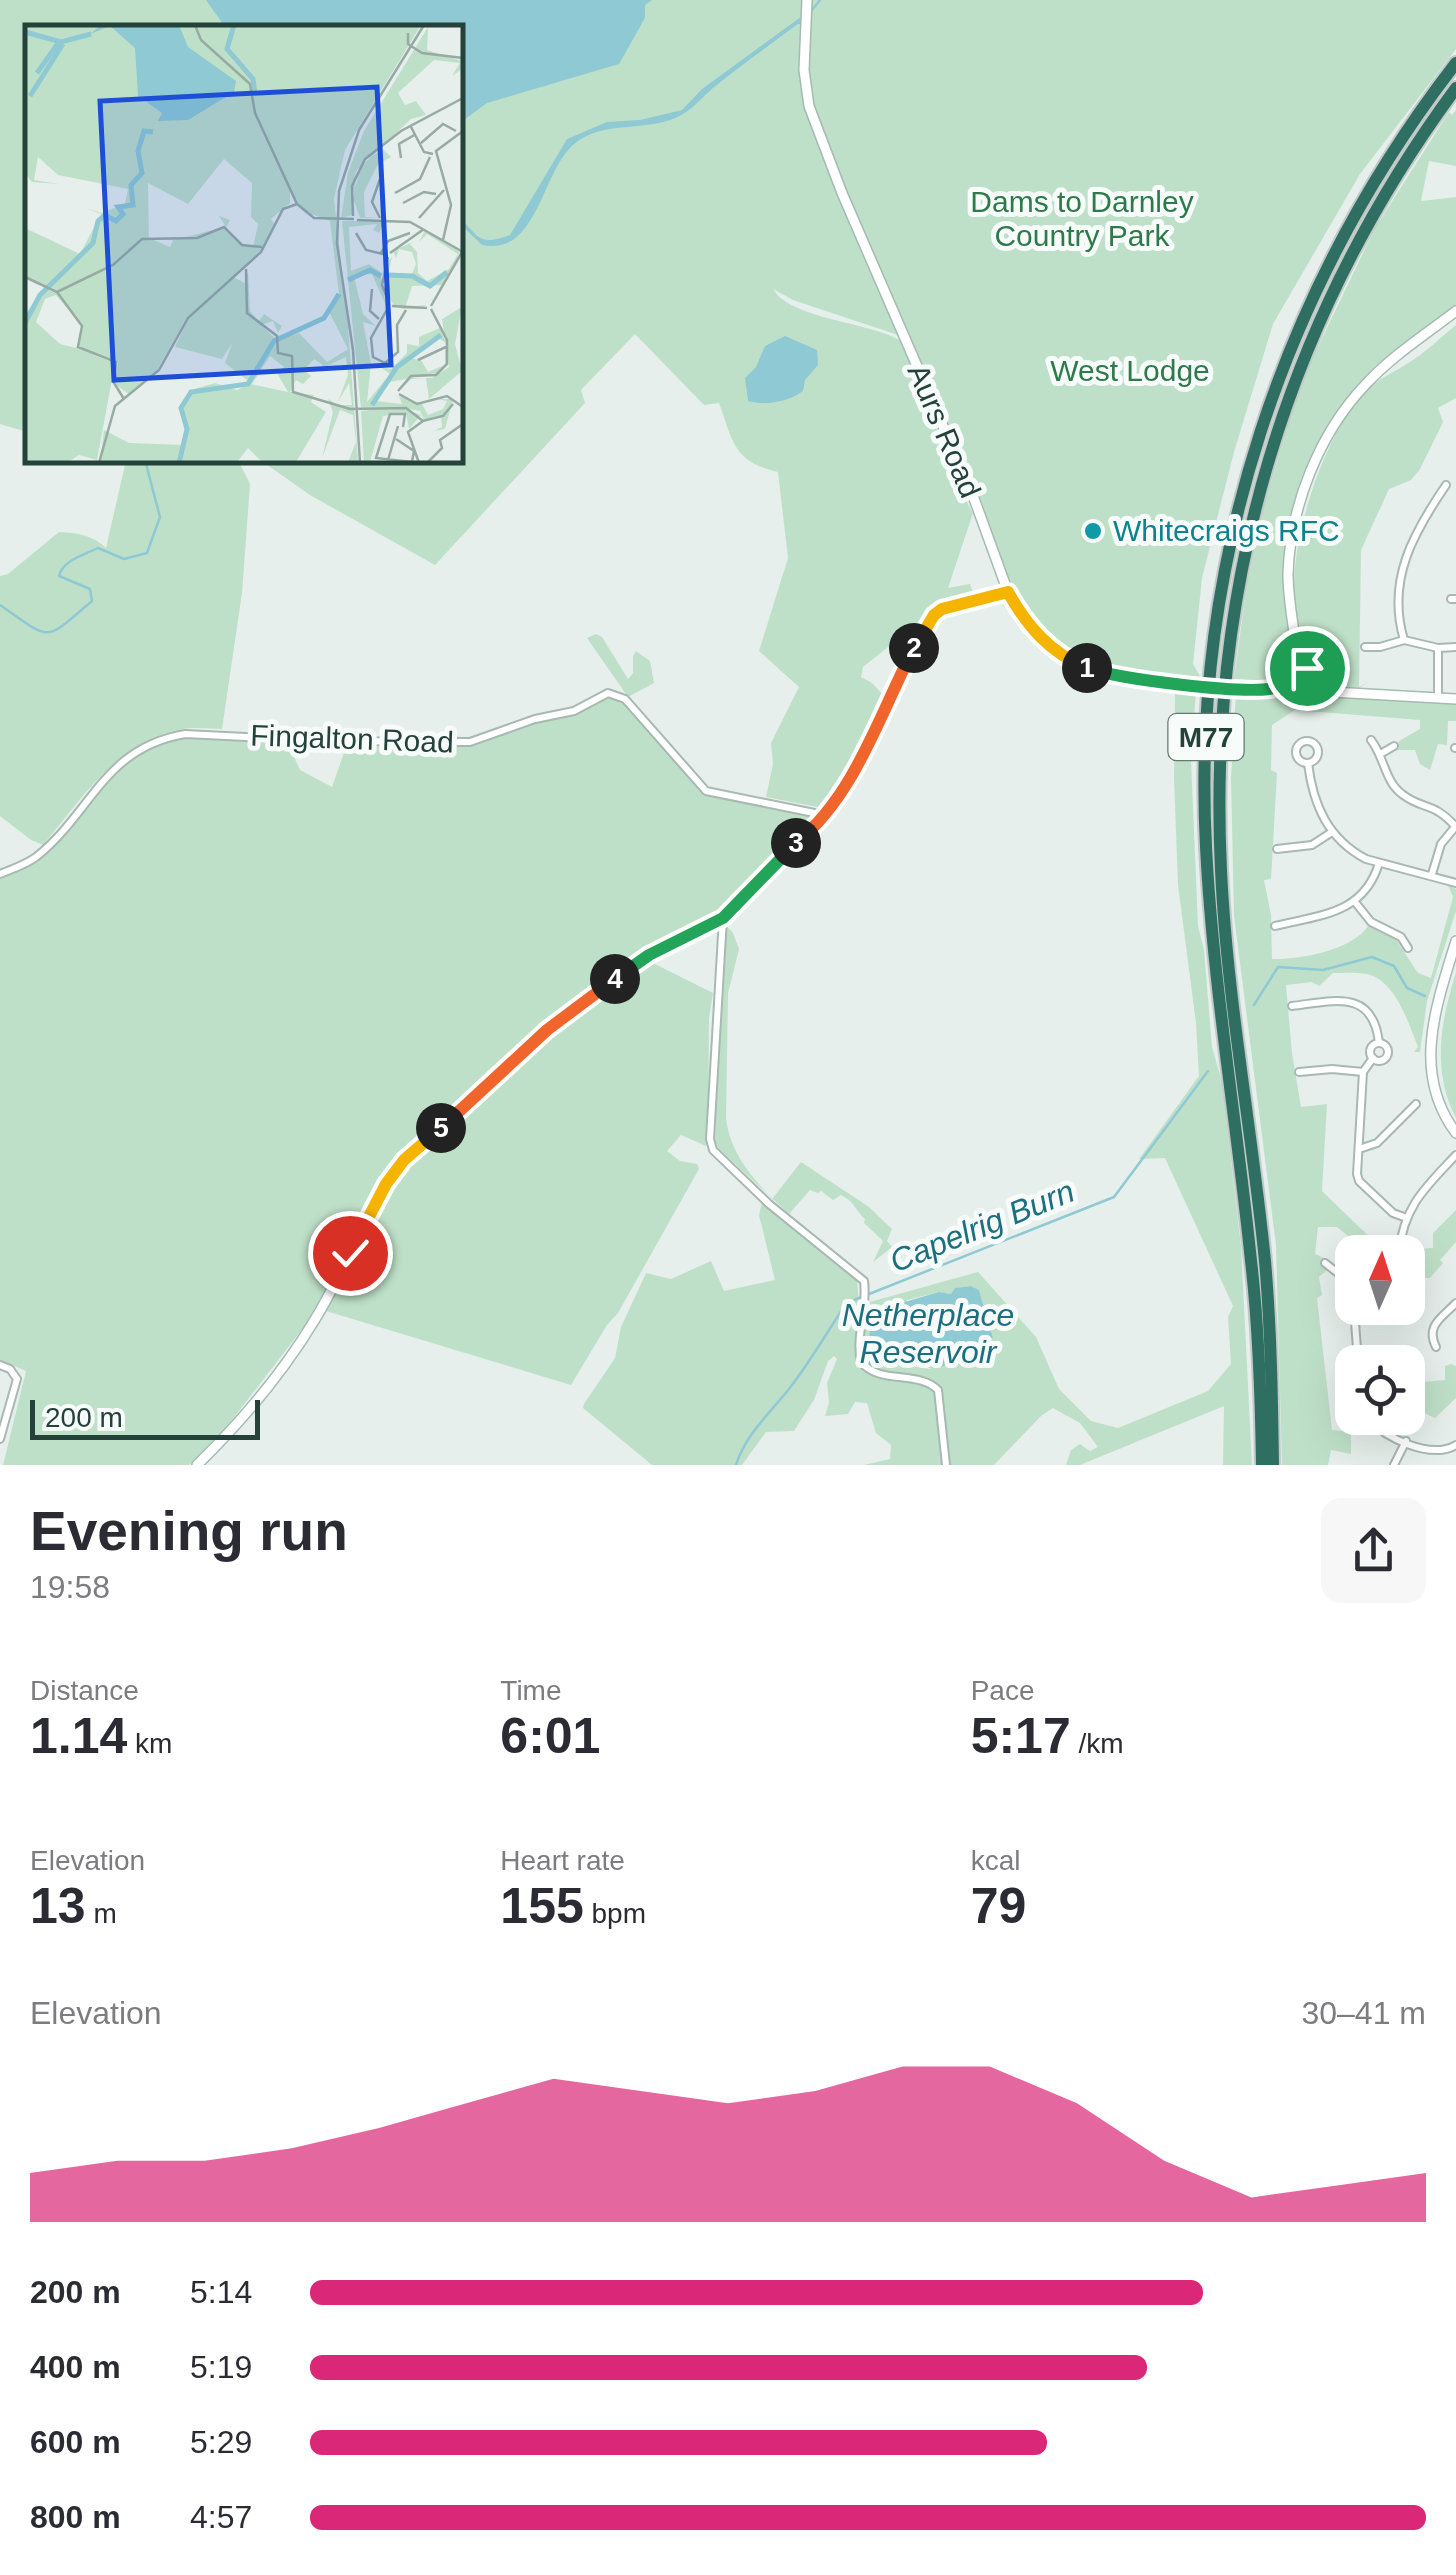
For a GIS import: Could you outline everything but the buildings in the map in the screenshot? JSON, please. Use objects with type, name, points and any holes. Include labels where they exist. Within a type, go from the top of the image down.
[{"type":"highway","name":"M77","points":[[1262,1465],[1255,1302],[1206,845],[1206,738],[1215,631],[1240,499],[1261,425],[1291,344],[1358,207],[1412,121],[1456,63]]},
{"type":"highway","name":"M77","points":[[1273,1465],[1272,1360],[1265,1262],[1221,873],[1220,781],[1229,651],[1256,504],[1298,369],[1361,234],[1398,171],[1456,88]]},
{"type":"main road","name":"Aurs Road","points":[[806,3],[807,88],[824,150],[972,493],[1008,592],[1037,634],[1080,665],[1124,678],[1299,690]]},
{"type":"main road","points":[[1456,311],[1368,382],[1336,423],[1318,456],[1298,512],[1289,558],[1288,593],[1299,690],[1307,694],[1315,691],[1456,699]]},
{"type":"main road","points":[[197,1465],[240,1424],[313,1322],[386,1184],[404,1160],[586,999],[649,955],[723,918],[777,858],[824,815],[868,744],[906,662],[934,615],[950,606],[1008,592]]},
{"type":"main road","points":[[1296,645],[1318,673],[1344,694]]},
{"type":"main road","points":[[1296,676],[1307,668],[1318,673]]},
{"type":"main road","points":[[1315,691],[1320,685],[1318,673]]},
{"type":"main road","name":"Aurs Road","points":[[1257,690],[1274,688],[1296,676]]},
{"type":"main road","points":[[1456,941],[1435,1013],[1430,1056],[1436,1098],[1456,1133]]},
{"type":"street","points":[[1404,640],[1400,604],[1405,555],[1415,531],[1446,484]]},
{"type":"street","points":[[1366,647],[1404,640],[1438,648],[1456,647]]},
{"type":"street","points":[[1438,648],[1438,698]]},
{"type":"street","name":"Fingalton Road","points":[[0,874],[39,855],[96,788],[135,751],[168,737],[184,734],[470,742],[534,719],[574,711],[608,693],[625,699],[706,791],[824,815]]},
{"type":"street","points":[[1371,740],[1382,753],[1391,782],[1402,794],[1438,808],[1456,826],[1441,844],[1432,874]]},
{"type":"street","points":[[1382,753],[1394,746]]},
{"type":"street","points":[[1308,763],[1314,799],[1332,832],[1353,852],[1379,863],[1456,882]]},
{"type":"street","points":[[1278,849],[1312,845],[1332,832]]},
{"type":"street","points":[[1290,849],[1290,862]]},
{"type":"street","points":[[1276,926],[1355,902],[1367,891],[1379,863]]},
{"type":"street","points":[[1355,902],[1371,922],[1401,937],[1408,948]]},
{"type":"street","points":[[1290,909],[1294,922]]},
{"type":"street","points":[[723,918],[710,1120],[713,1150],[768,1204],[864,1280],[861,1362],[875,1372],[923,1381],[938,1390],[946,1465]]},
{"type":"street","points":[[1401,937],[1413,928]]},
{"type":"street","points":[[1317,990],[1318,1003]]},
{"type":"street","points":[[1292,1006],[1344,1000],[1363,1007],[1377,1025],[1379,1043]]},
{"type":"street","points":[[1373,1058],[1381,1060],[1388,1055],[1387,1046],[1379,1043]]},
{"type":"street","points":[[1373,1058],[1370,1050],[1379,1043]]},
{"type":"street","points":[[1373,1058],[1363,1072],[1359,1182],[1392,1213],[1404,1218]]},
{"type":"street","points":[[1339,1059],[1339,1070]]},
{"type":"street","points":[[1299,1072],[1363,1072]]},
{"type":"street","points":[[1397,1103],[1405,1113]]},
{"type":"street","points":[[1359,1149],[1377,1143],[1416,1104]]},
{"type":"street","points":[[1401,1235],[1404,1218],[1417,1198],[1456,1155]]},
{"type":"street","points":[[1326,1275],[1329,1265],[1335,1270]]},
{"type":"street","points":[[1418,1344],[1434,1343],[1433,1325],[1456,1302]]},
{"type":"street","points":[[0,1365],[10,1369],[17,1379],[0,1440]]},
{"type":"street","points":[[1394,1435],[1431,1452],[1456,1445]]},
{"type":"street","points":[[1394,1465],[1406,1441]]},
{"type":"green space","name":"Dams to Darnley Country Park","points":[[0,0],[1456,0],[1456,49],[1360,174],[1273,324],[1234,452],[1202,578],[1193,664],[1205,685],[1106,674],[1069,659],[1018,609],[919,368],[898,335],[793,300],[773,289],[782,299],[812,314],[899,340],[973,513],[948,588],[970,584],[974,595],[946,603],[930,614],[905,655],[888,647],[863,667],[861,677],[884,696],[868,733],[822,808],[766,797],[773,764],[771,743],[799,687],[759,651],[788,558],[778,472],[743,456],[732,439],[719,403],[704,405],[635,334],[581,390],[585,403],[435,565],[310,495],[263,462],[462,462],[462,25],[25,25],[25,431],[0,424]]},
{"type":"green space","points":[[1456,110],[1456,166],[1429,161],[1421,201],[1456,197],[1456,305],[1375,367],[1330,420],[1295,498],[1284,554],[1284,602],[1292,664],[1272,681],[1234,679],[1260,519],[1300,384],[1375,228],[1449,112],[1452,115]]},
{"type":"green space","points":[[1456,325],[1456,398],[1438,408],[1443,422],[1420,469],[1411,480],[1389,489],[1361,550],[1359,687],[1370,681],[1359,688],[1342,685],[1305,647],[1295,617],[1294,584],[1306,509],[1334,438],[1351,409],[1373,384],[1420,355]]},
{"type":"green space","points":[[120,462],[239,462],[250,484],[242,593],[222,729],[183,729],[139,745],[103,774],[43,845],[0,816],[0,576],[8,574],[59,532],[96,540],[106,548],[125,465]]},
{"type":"green space","points":[[596,634],[602,637],[628,679],[633,673],[636,651],[650,661],[654,683],[628,697],[587,638]]},
{"type":"green space","points":[[1196,690],[1191,760],[1198,926],[1204,950],[1212,1047],[1222,1082],[1241,1246],[1252,1465],[1223,1465],[1224,1406],[1080,1465],[1066,1465],[1071,1450],[1080,1444],[1090,1451],[1098,1447],[1080,1423],[1053,1408],[994,1465],[864,1465],[890,1459],[891,1445],[876,1433],[867,1403],[855,1402],[848,1414],[825,1416],[829,1402],[827,1383],[837,1359],[834,1356],[828,1361],[814,1400],[794,1431],[766,1432],[742,1465],[652,1465],[583,1408],[584,1404],[615,1358],[621,1327],[646,1273],[671,1279],[711,1261],[724,1291],[775,1280],[759,1215],[762,1202],[857,1280],[859,1305],[978,1272],[1036,1337],[1059,1389],[1091,1421],[1118,1428],[1208,1391],[1231,1364],[1228,1317],[1233,1306],[1165,1158],[1139,1159],[1199,1076],[1178,885],[1175,693]],"holes":[[[971,1286],[979,1290],[993,1338],[965,1347],[930,1369],[892,1363],[907,1300],[939,1292],[951,1294],[956,1288]]]},
{"type":"green space","points":[[1236,693],[1301,700],[1333,697],[1456,703],[1456,721],[1448,721],[1447,745],[1438,744],[1430,770],[1420,764],[1415,750],[1396,750],[1399,741],[1420,729],[1420,720],[1295,710],[1272,725],[1271,770],[1277,773],[1271,879],[1264,880],[1271,915],[1272,959],[1296,958],[1338,947],[1368,926],[1393,935],[1418,973],[1431,978],[1453,897],[1448,885],[1456,889],[1456,911],[1427,1001],[1420,1052],[1414,1052],[1418,1047],[1400,1004],[1377,978],[1363,973],[1333,973],[1319,986],[1312,982],[1286,985],[1301,1107],[1327,1104],[1322,1191],[1367,1235],[1347,1235],[1337,1227],[1318,1227],[1315,1254],[1324,1258],[1320,1261],[1327,1270],[1319,1277],[1322,1295],[1317,1298],[1332,1430],[1335,1435],[1351,1435],[1351,1454],[1331,1450],[1328,1465],[1282,1465],[1276,1245],[1234,916],[1231,778]]},
{"type":"green space","points":[[609,697],[622,700],[702,793],[808,813],[812,821],[773,855],[745,896],[717,918],[642,955],[571,1004],[394,1164],[313,1315],[218,1438],[189,1465],[3,1465],[26,1371],[0,1360],[0,878],[25,866],[46,849],[119,769],[140,753],[164,743],[210,738],[287,742],[300,770],[332,787],[346,747],[477,745],[531,724],[577,712]]},
{"type":"green space","points":[[726,925],[739,949],[728,993],[726,1119],[737,1153],[768,1195],[715,1144],[718,1020]]},
{"type":"green space","points":[[649,961],[713,993],[709,1018],[708,1140],[706,1146],[681,1135],[667,1151],[680,1161],[697,1164],[699,1169],[618,1313],[571,1385],[326,1311],[398,1175],[560,1027]]},
{"type":"green space","points":[[1456,972],[1456,1118],[1443,1082],[1441,1045]]},
{"type":"green space","points":[[801,1162],[869,1207],[892,1229],[887,1241],[892,1247],[873,1262],[883,1241],[841,1195],[833,1200],[821,1191],[810,1190],[789,1214],[772,1199]]},
{"type":"green space","points":[[1456,1210],[1456,1242],[1440,1260],[1443,1263],[1430,1278],[1425,1278],[1425,1249],[1433,1248],[1433,1233]]},
{"type":"green space","points":[[1445,1366],[1456,1366],[1456,1398],[1435,1418],[1425,1413],[1425,1382],[1445,1380]]},
{"type":"water","points":[[206,0],[652,0],[645,5],[645,18],[619,64],[487,103],[462,122],[462,25],[224,25]]},
{"type":"water","points":[[802,16],[802,25],[798,24],[748,61],[683,114],[657,123],[598,132],[573,145],[562,158],[527,226],[515,238],[501,245],[482,245],[462,226],[462,220],[486,240],[510,235],[567,139],[607,122],[640,120],[682,110],[702,89]]},
{"type":"water","points":[[785,336],[817,350],[818,365],[797,395],[769,403],[748,401],[745,378],[756,367],[765,346]]},
{"type":"water","name":"Netherplace Reservoir","points":[[971,1286],[979,1290],[993,1338],[965,1347],[941,1367],[869,1364],[870,1320],[877,1310]]},
{"type":"waterway","points":[[808,15],[820,0]]},
{"type":"waterway","points":[[0,605],[40,631],[56,630],[92,601],[90,589],[59,576],[69,562],[98,548],[124,559],[147,553],[160,517],[146,462]]},
{"type":"waterway","name":"Capelrig Burn","points":[[1254,1005],[1278,967],[1323,970],[1372,957],[1394,966],[1407,988],[1425,996]]},
{"type":"waterway","name":"Capelrig Burn","points":[[869,1294],[1114,1197],[1208,1071]]},
{"type":"waterway","name":"Capelrig Burn","points":[[736,1465],[752,1434],[797,1379],[846,1304],[861,1297]]},
{"type":"place","name":"Whitecraigs RFC","points":[[1093,531]]},
{"type":"route","points":[[350,1253],[386,1184],[404,1160],[586,999],[649,955],[723,918],[740,904],[777,858],[806,835],[824,815],[868,744],[926,625],[942,609],[1008,592],[1030,626],[1060,653],[1090,669],[1124,678],[1257,690],[1289,682],[1307,668]]},
{"type":"park label","name":"West Lodge","points":[[1130,371]]}]
